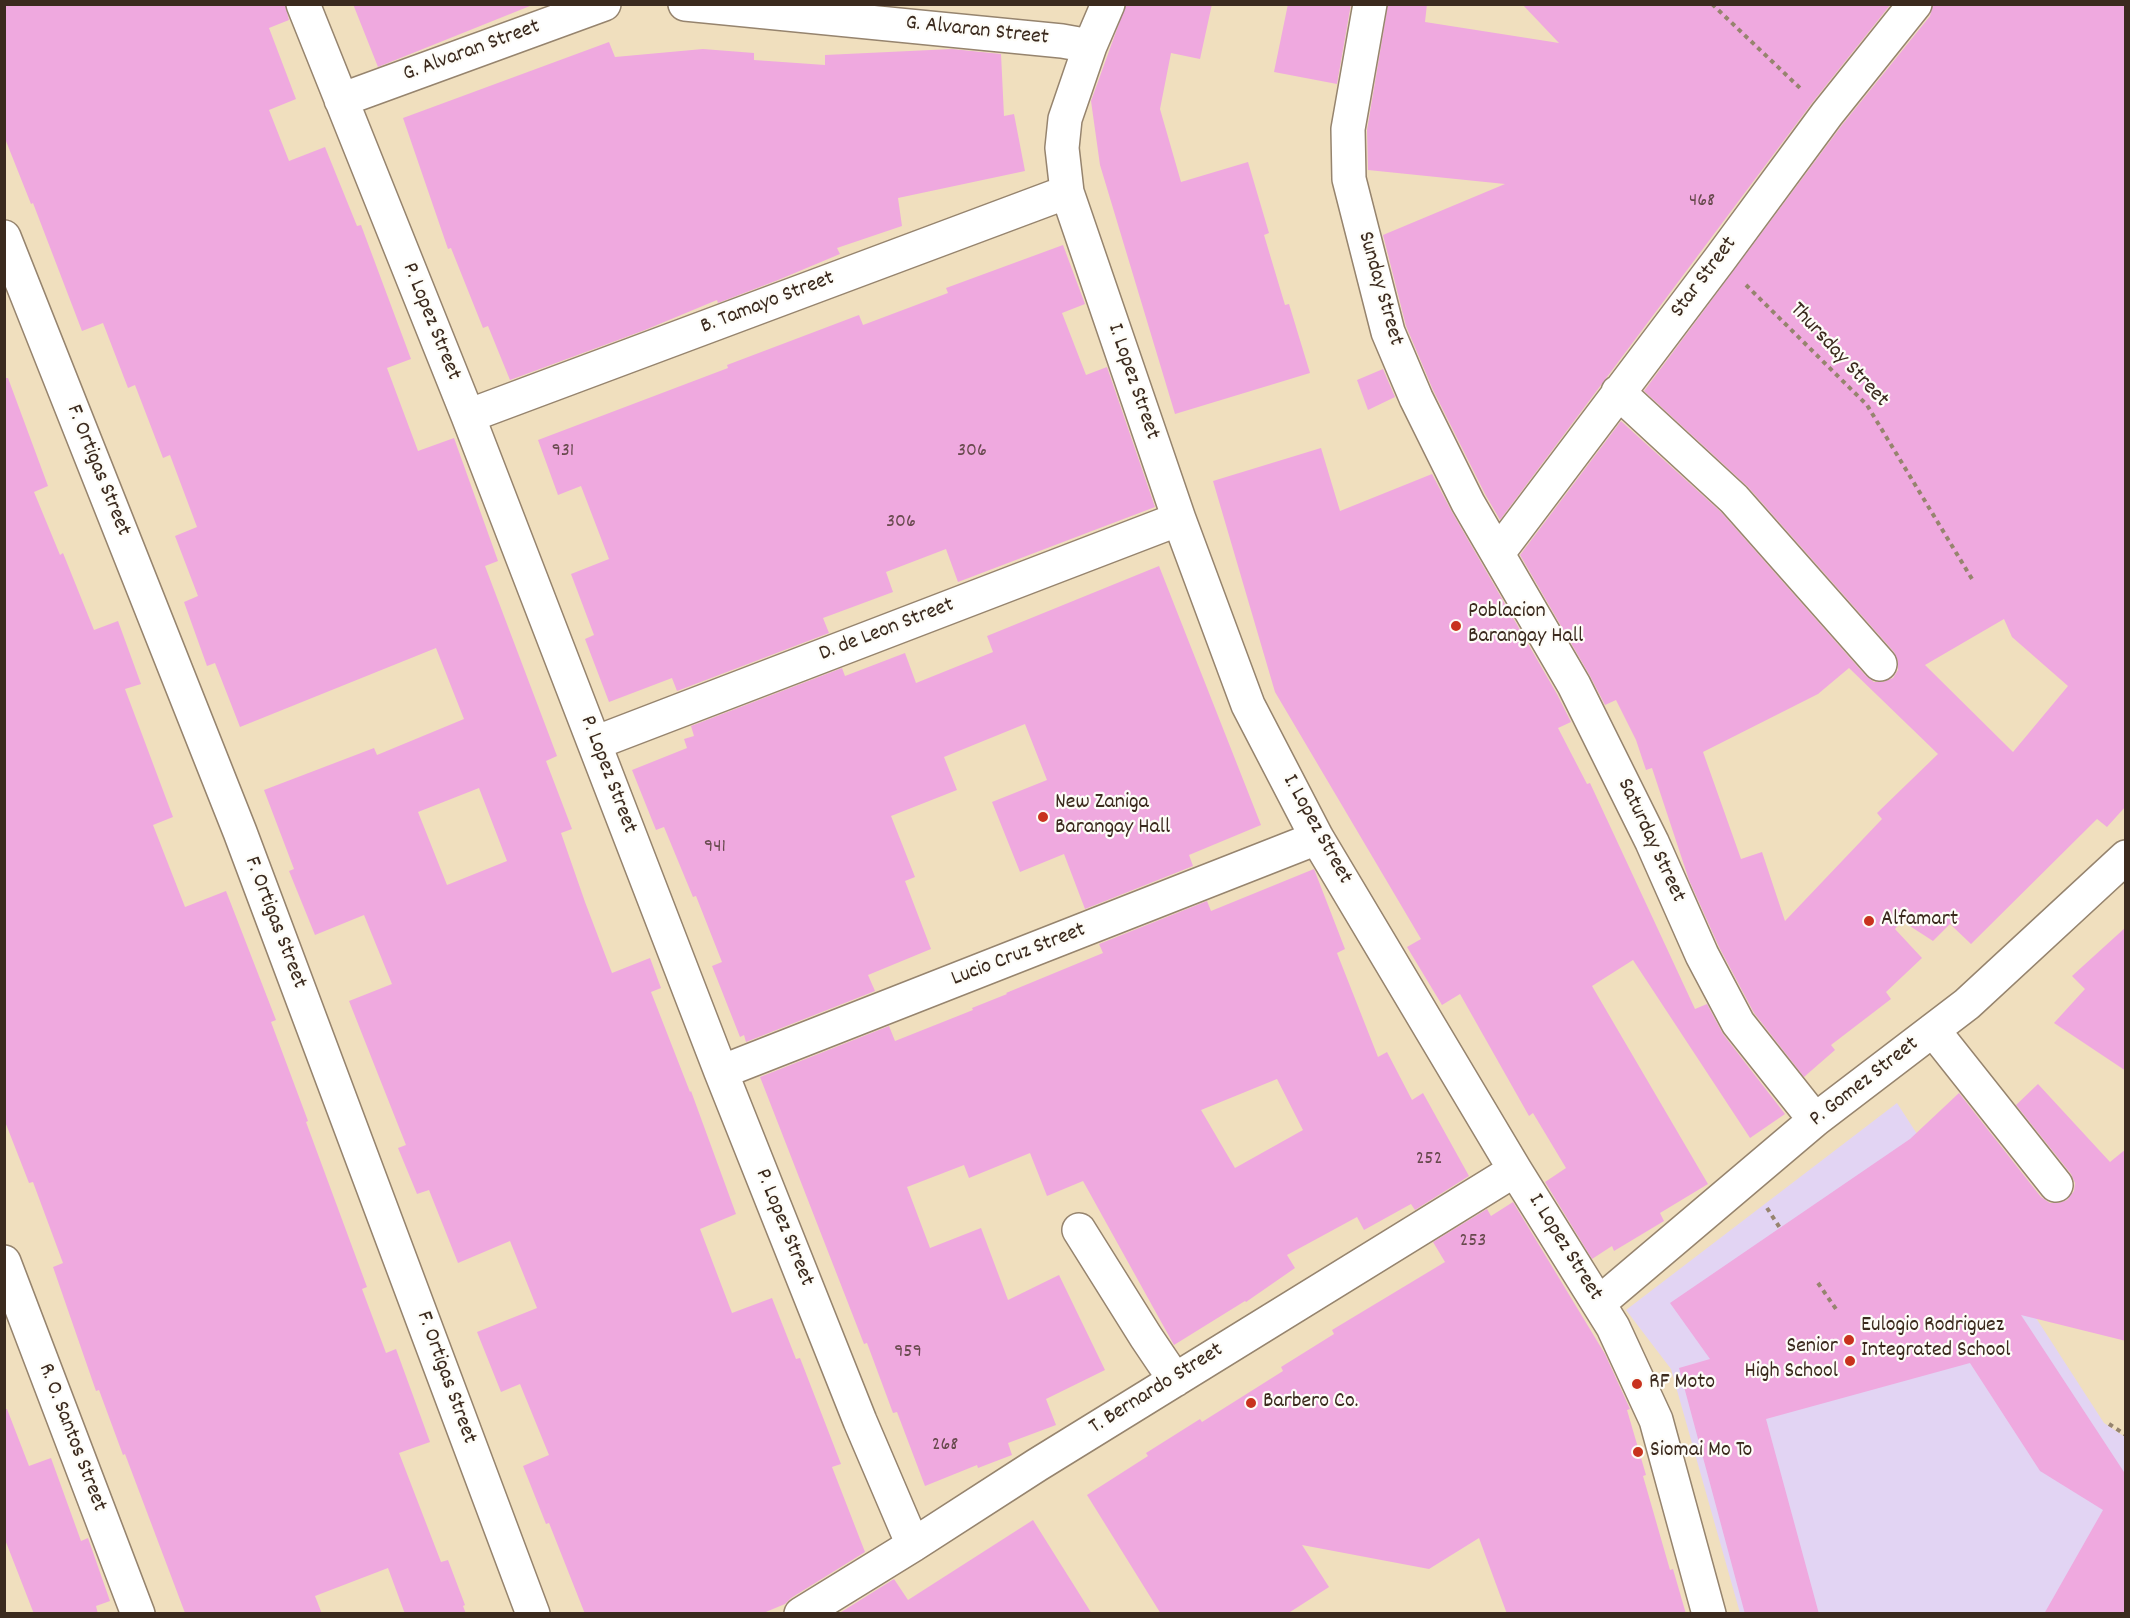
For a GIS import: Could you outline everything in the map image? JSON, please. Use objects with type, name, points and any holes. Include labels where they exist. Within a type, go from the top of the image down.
[{"type":"street","name":"P. Lopez Street","points":[[303,4],[468,416],[721,1072],[860,1421],[913,1545]]},
{"type":"street","name":"G. Alvaran Street","points":[[341,100],[604,4]]},
{"type":"street","name":"G. Alvaran Street","points":[[685,4],[1027,37],[1090,46]]},
{"type":"street","name":"I. Lopez Street","points":[[1108,4],[1090,46],[1065,119],[1062,148],[1067,192],[1179,519],[1248,705],[1317,838],[1515,1170],[1613,1327],[1656,1420],[1709,1614]]},
{"type":"street","name":"Sunday Street","points":[[1370,4],[1348,129],[1349,179],[1388,332],[1416,398],[1468,503],[1498,553]]},
{"type":"street","name":"Star Street","points":[[1498,553],[1827,114],[1915,4]]},
{"type":"street","name":"B. Tamayo Street","points":[[468,416],[1067,192]]},
{"type":"street","name":"F. Ortigas Street","points":[[4,237],[240,832],[533,1614]]},
{"type":"street","points":[[1618,392],[1734,499],[1880,664]]},
{"type":"street","name":"D. de Leon Street","points":[[595,742],[1179,519]]},
{"type":"street","name":"Saturday Street","points":[[1498,553],[1574,685],[1652,842],[1702,955],[1738,1023],[1815,1120]]},
{"type":"street","name":"Lucio Cruz Street","points":[[721,1072],[1317,838]]},
{"type":"street","name":"P. Gomez Street","points":[[1599,1303],[1815,1120],[1967,1004],[2126,857]]},
{"type":"street","points":[[1933,1030],[2056,1185]]},
{"type":"street","name":"T. Bernardo Street","points":[[801,1614],[1036,1465],[1515,1170]]},
{"type":"street","points":[[1079,1230],[1175,1380]]},
{"type":"street","name":"R. O. Santos Street","points":[[4,1263],[138,1614]]},
{"type":"path","points":[[1712,4],[1827,114]]},
{"type":"path","name":"Thursday Street","points":[[1720,259],[1868,405],[1972,579]]},
{"type":"path","points":[[1770,1214],[1780,1228]]},
{"type":"path","points":[[1818,1283],[1838,1312]]},
{"type":"path","points":[[2109,1424],[2126,1435]]},
{"type":"shaded area","name":"Eulogio Rodriguez Integrated School","points":[[1897,1103],[2104,1423],[2125,1437],[2125,1613],[1740,1613],[1671,1369],[1626,1310]]},
{"type":"building","points":[[4,4],[285,4],[289,20],[269,28],[296,99],[269,110],[289,161],[325,147],[357,226],[361,225],[411,359],[387,368],[418,451],[454,438],[498,561],[485,566],[557,756],[546,761],[572,829],[561,833],[585,902],[612,973],[650,958],[661,988],[651,992],[691,1091],[736,1214],[700,1229],[732,1313],[772,1298],[796,1359],[800,1358],[841,1464],[832,1467],[865,1552],[785,1604],[761,1614],[585,1614],[549,1523],[546,1524],[523,1466],[549,1455],[520,1384],[501,1392],[477,1332],[537,1308],[510,1241],[458,1263],[429,1190],[417,1194],[398,1148],[406,1145],[349,1001],[392,984],[364,915],[315,935],[289,871],[294,869],[264,790],[374,748],[377,755],[464,719],[436,648],[240,727],[215,663],[207,666],[184,602],[198,596],[175,536],[197,527],[170,455],[163,458],[135,385],[128,388],[103,323],[82,331],[33,203],[31,204],[4,136]],"holes":[[[479,788],[507,861],[447,885],[418,812]]]},
{"type":"building","points":[[353,4],[530,4],[530,6],[378,67]]},
{"type":"building","points":[[1126,4],[1212,4],[1200,59],[1171,53],[1160,109],[1181,182],[1248,162],[1269,233],[1264,235],[1285,305],[1289,304],[1310,373],[1175,414],[1100,165],[1091,101]]},
{"type":"building","points":[[1288,4],[1351,4],[1337,84],[1274,72]]},
{"type":"building","points":[[1388,4],[1427,4],[1425,22],[1559,43],[1522,4],[1891,4],[1812,103],[1500,520],[1433,390],[1406,326],[1383,235],[1505,184],[1368,170],[1367,130]]},
{"type":"building","points":[[1933,4],[2126,4],[2126,806],[2107,827],[2097,819],[1971,944],[1950,924],[1933,941],[1902,921],[1895,929],[1922,958],[1886,992],[1891,999],[1831,1045],[1835,1050],[1804,1077],[1754,1013],[1719,947],[1689,880],[1652,768],[1646,770],[1636,740],[1616,700],[1605,705],[1520,555],[1621,421],[1721,512],[1866,676],[1874,682],[1883,682],[1893,678],[1898,670],[1898,661],[1894,652],[1748,487],[1644,391],[1842,125],[1930,16]],"holes":[[[2004,619],[2012,637],[2068,686],[2013,752],[1925,665]],[[1849,668],[1938,754],[1877,813],[1882,819],[1785,921],[1762,852],[1741,859],[1703,752],[1818,694]]]},
{"type":"building","points":[[609,42],[615,57],[703,49],[754,53],[754,60],[825,65],[825,55],[952,49],[1001,54],[1004,116],[1014,114],[1025,171],[898,198],[902,226],[837,248],[840,254],[778,280],[718,303],[717,300],[645,330],[510,380],[488,326],[483,328],[451,248],[448,249],[403,118]]},
{"type":"building","points":[[1063,245],[1085,304],[1062,313],[1086,375],[1107,367],[1155,507],[958,582],[946,549],[886,572],[893,592],[823,618],[829,633],[677,691],[672,678],[609,702],[585,639],[594,635],[571,574],[609,559],[581,486],[558,495],[538,440],[728,368],[727,365],[859,315],[863,325],[948,293],[946,288]]},
{"type":"building","points":[[1383,369],[1395,397],[1368,410],[1357,380]]},
{"type":"building","points":[[4,378],[8,378],[48,486],[34,492],[60,555],[63,553],[94,630],[118,621],[141,684],[125,689],[173,817],[153,825],[185,907],[226,891],[276,1020],[271,1022],[367,1287],[362,1289],[386,1353],[396,1349],[430,1442],[399,1453],[441,1562],[448,1560],[465,1605],[463,1606],[466,1614],[405,1614],[388,1568],[315,1596],[322,1614],[185,1613],[125,1454],[123,1455],[99,1390],[96,1391],[53,1267],[63,1263],[33,1182],[29,1183],[4,1119]]},
{"type":"building","points":[[1321,448],[1340,511],[1432,474],[1571,722],[1558,728],[1587,784],[1590,783],[1695,1009],[1707,1004],[1723,1034],[1785,1114],[1750,1138],[1633,960],[1592,986],[1708,1184],[1660,1213],[1664,1221],[1614,1251],[1612,1246],[1592,1259],[1545,1182],[1566,1168],[1533,1113],[1529,1116],[1460,994],[1442,1005],[1407,947],[1421,939],[1275,692],[1213,481]]},
{"type":"building","points":[[1159,566],[1261,825],[1189,855],[1193,866],[1085,909],[1064,854],[1020,872],[992,802],[1047,780],[1025,724],[944,757],[957,790],[891,816],[915,877],[905,881],[931,949],[868,975],[875,991],[746,1042],[744,1035],[740,1037],[712,966],[722,962],[696,896],[693,897],[664,827],[656,830],[632,770],[687,748],[684,739],[694,736],[691,726],[842,668],[845,676],[905,653],[916,683],[993,652],[987,636]]},
{"type":"building","points":[[1314,869],[1345,949],[1337,953],[1378,1057],[1387,1052],[1412,1100],[1423,1093],[1469,1176],[1415,1210],[1411,1204],[1364,1230],[1357,1217],[1287,1255],[1295,1268],[1246,1302],[1174,1345],[1083,1181],[1047,1196],[1030,1153],[969,1178],[964,1165],[907,1187],[930,1248],[981,1228],[1008,1300],[1059,1275],[1105,1370],[1046,1399],[1056,1425],[1008,1443],[1012,1455],[978,1468],[977,1465],[925,1486],[897,1412],[893,1413],[867,1343],[864,1344],[760,1077],[889,1026],[895,1041],[973,1010],[972,1008],[1006,993],[1103,953],[1099,944],[1207,901],[1211,911]],"holes":[[[1277,1079],[1303,1130],[1235,1168],[1201,1110]]]},
{"type":"building","points":[[2126,927],[2126,1071],[2054,1023],[2085,989],[2072,976]]},
{"type":"building","points":[[2038,1084],[2110,1162],[2126,1149],[2126,1341],[2021,1315],[2124,1472],[2126,1469],[2126,1614],[2044,1614],[2103,1510],[2040,1471],[1970,1363],[1766,1419],[1819,1614],[1745,1614],[1679,1368],[1710,1359],[1670,1303],[1910,1139],[1959,1093],[2041,1197],[2050,1203],[2067,1200],[2074,1191],[2075,1183],[2071,1174],[2016,1105]]},
{"type":"building","points":[[1513,1202],[1605,1354],[1630,1409],[1627,1410],[1646,1475],[1643,1476],[1670,1570],[1673,1569],[1686,1614],[1507,1614],[1479,1538],[1429,1569],[1302,1545],[1329,1587],[1287,1614],[1161,1614],[1087,1495],[1148,1456],[1146,1453],[1200,1419],[1202,1422],[1283,1371],[1281,1367],[1334,1334],[1332,1330],[1445,1262],[1433,1242],[1487,1209],[1491,1216]]},
{"type":"building","points":[[4,1409],[7,1409],[29,1466],[51,1458],[81,1541],[88,1538],[110,1601],[96,1606],[98,1614],[34,1614],[4,1537]]},
{"type":"building","points":[[1033,1520],[1092,1614],[838,1614],[894,1579],[908,1600]]},
{"type":"place","name":"Poblacion Barangay Hall","points":[[1456,626]]},
{"type":"place","name":"New Zaniga Barangay Hall","points":[[1043,817]]},
{"type":"place","name":"Alfamart","points":[[1869,921]]},
{"type":"place","name":"Eulogio Rodriguez Integrated School","points":[[1849,1340]]},
{"type":"place","name":"Senior High School","points":[[1850,1361]]},
{"type":"place","name":"RF Moto","points":[[1637,1384]]},
{"type":"place","name":"Barbero Co.","points":[[1251,1403]]},
{"type":"place","name":"Siomai Mo To","points":[[1638,1452]]}]
